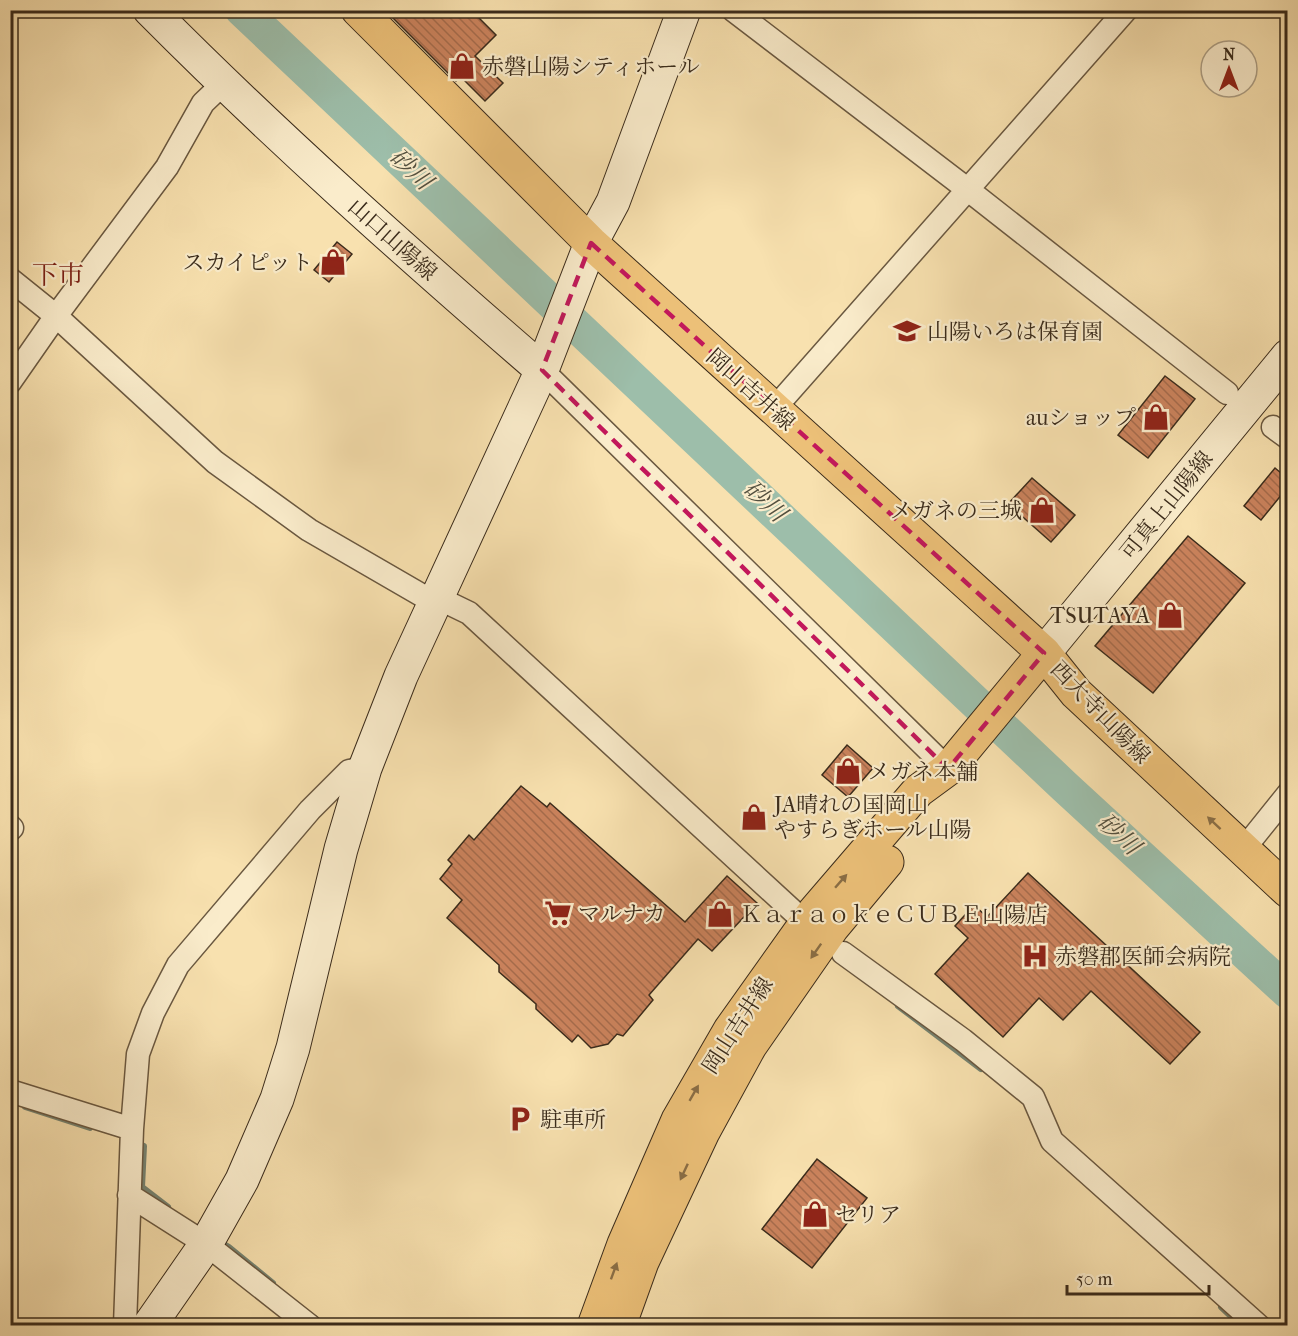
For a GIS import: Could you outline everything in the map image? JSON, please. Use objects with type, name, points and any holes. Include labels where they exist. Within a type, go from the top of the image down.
[{"type":"main road","name":"岡山吉井線","points":[[358,10],[586,258],[773,410],[1035,664],[948,769],[918,791],[814,912],[730,1030],[678,1120],[624,1244],[594,1326]]},
{"type":"main road","name":"西大寺山陽線","points":[[1035,664],[1076,693],[1250,841],[1287,891]]},
{"type":"main road","name":"岡山吉井線","points":[[620,1326],[642,1262],[698,1142],[750,1046],[832,928],[934,805],[948,769]]},
{"type":"main road","name":"西大寺山陽線","points":[[1250,841],[1287,860]]},
{"type":"street","name":"山口山陽線","points":[[150,10],[223,84],[398,244],[545,359]]},
{"type":"street","points":[[149,1326],[206,1244],[242,1179],[277,1099],[293,1048],[341,849],[365,768],[401,676],[545,359],[586,258],[613,202],[684,10]]},
{"type":"street","points":[[733,10],[967,189],[1227,393]]},
{"type":"street","points":[[773,410],[1126,10]]},
{"type":"street","points":[[10,382],[167,167],[203,103],[223,84]]},
{"type":"street","points":[[10,279],[56,316],[215,462],[309,530],[423,596],[438,598],[469,613],[795,913]]},
{"type":"street","name":"可真上山陽線","points":[[1035,664],[1287,356]]},
{"type":"street","points":[[545,359],[948,769]]},
{"type":"street","points":[[125,1326],[132,1129],[138,1054],[153,1013],[178,965],[310,810],[349,771],[365,768]]},
{"type":"street","points":[[1250,841],[1287,794]]},
{"type":"street","points":[[843,953],[963,1040],[1033,1097],[1052,1141],[1259,1326]]},
{"type":"street","points":[[10,1091],[132,1129]]},
{"type":"street","points":[[129,1195],[206,1244],[310,1326]]},
{"type":"highlighted area","points":[[591,243],[1044,653],[948,769],[542,370]]},
{"type":"building","name":"赤磐山陽シティホール","points":[[385,10],[471,10],[496,35],[475,56],[503,83],[485,101],[461,77],[456,81]]},
{"type":"building","name":"スカイピット","points":[[337,242],[352,254],[329,282],[314,270]]},
{"type":"building","name":"auショップ","points":[[1165,376],[1195,399],[1148,458],[1118,435]]},
{"type":"building","points":[[1275,468],[1287,478],[1287,488],[1261,520],[1244,506]]},
{"type":"building","name":"メガネの三城","points":[[1032,478],[1075,515],[1051,542],[1008,504]]},
{"type":"building","name":"TSUTAYA","points":[[1188,536],[1245,583],[1153,693],[1095,646]]},
{"type":"building","name":"メガネ本舗","points":[[847,745],[873,768],[848,797],[822,775]]},
{"type":"building","name":"マルナカ","points":[[521,786],[547,807],[550,803],[685,922],[727,876],[757,903],[712,951],[698,939],[649,995],[653,1000],[623,1036],[617,1034],[608,1044],[591,1048],[578,1035],[572,1042],[536,1009],[536,1004],[499,972],[499,965],[447,918],[462,900],[440,879],[452,864],[448,860],[469,835],[474,840]]},
{"type":"building","name":"赤磐郡医師会病院","points":[[1028,873],[1200,1032],[1170,1064],[1091,991],[1063,1020],[1039,998],[1003,1037],[935,974],[968,938],[955,926],[974,905],[987,917]]},
{"type":"building","name":"セリア","points":[[817,1159],[867,1198],[812,1268],[762,1229]]},
{"type":"waterway","name":"砂川","points":[[242,10],[1064,786],[1288,992]]},
{"type":"waterway","points":[[898,1006],[981,1069]]},
{"type":"waterway","points":[[25,1107],[90,1128]]},
{"type":"waterway","points":[[137,1143],[144,1146],[142,1187],[168,1207]]},
{"type":"waterway","points":[[219,1241],[273,1283]]},
{"type":"waterway","points":[[1221,1307],[1241,1326]]},
{"type":"waterway","points":[[315,1318],[325,1326]]},
{"type":"place","name":"赤磐山陽シティホール","points":[[462,66]]},
{"type":"place","name":"スカイピット","points":[[333,262]]},
{"type":"place","name":"山陽いろは保育園","points":[[907,331]]},
{"type":"place","name":"auショップ","points":[[1156,417]]},
{"type":"place","name":"メガネの三城","points":[[1042,510]]},
{"type":"place","name":"TSUTAYA","points":[[1170,615]]},
{"type":"place","name":"メガネ本舗","points":[[848,771]]},
{"type":"place","name":"JA晴れの国岡山 やすらぎホール山陽","points":[[754,817]]},
{"type":"place","name":"マルナカ","points":[[558,913]]},
{"type":"place","name":"ＫａｒａｏｋｅＣＵＢＥ山陽店","points":[[720,914]]},
{"type":"place","name":"赤磐郡医師会病院","points":[[1035,956]]},
{"type":"place","name":"駐車所","points":[[520,1119]]},
{"type":"place","name":"セリア","points":[[815,1214]]},
{"type":"district","name":"下市","points":[[58,275]]}]
